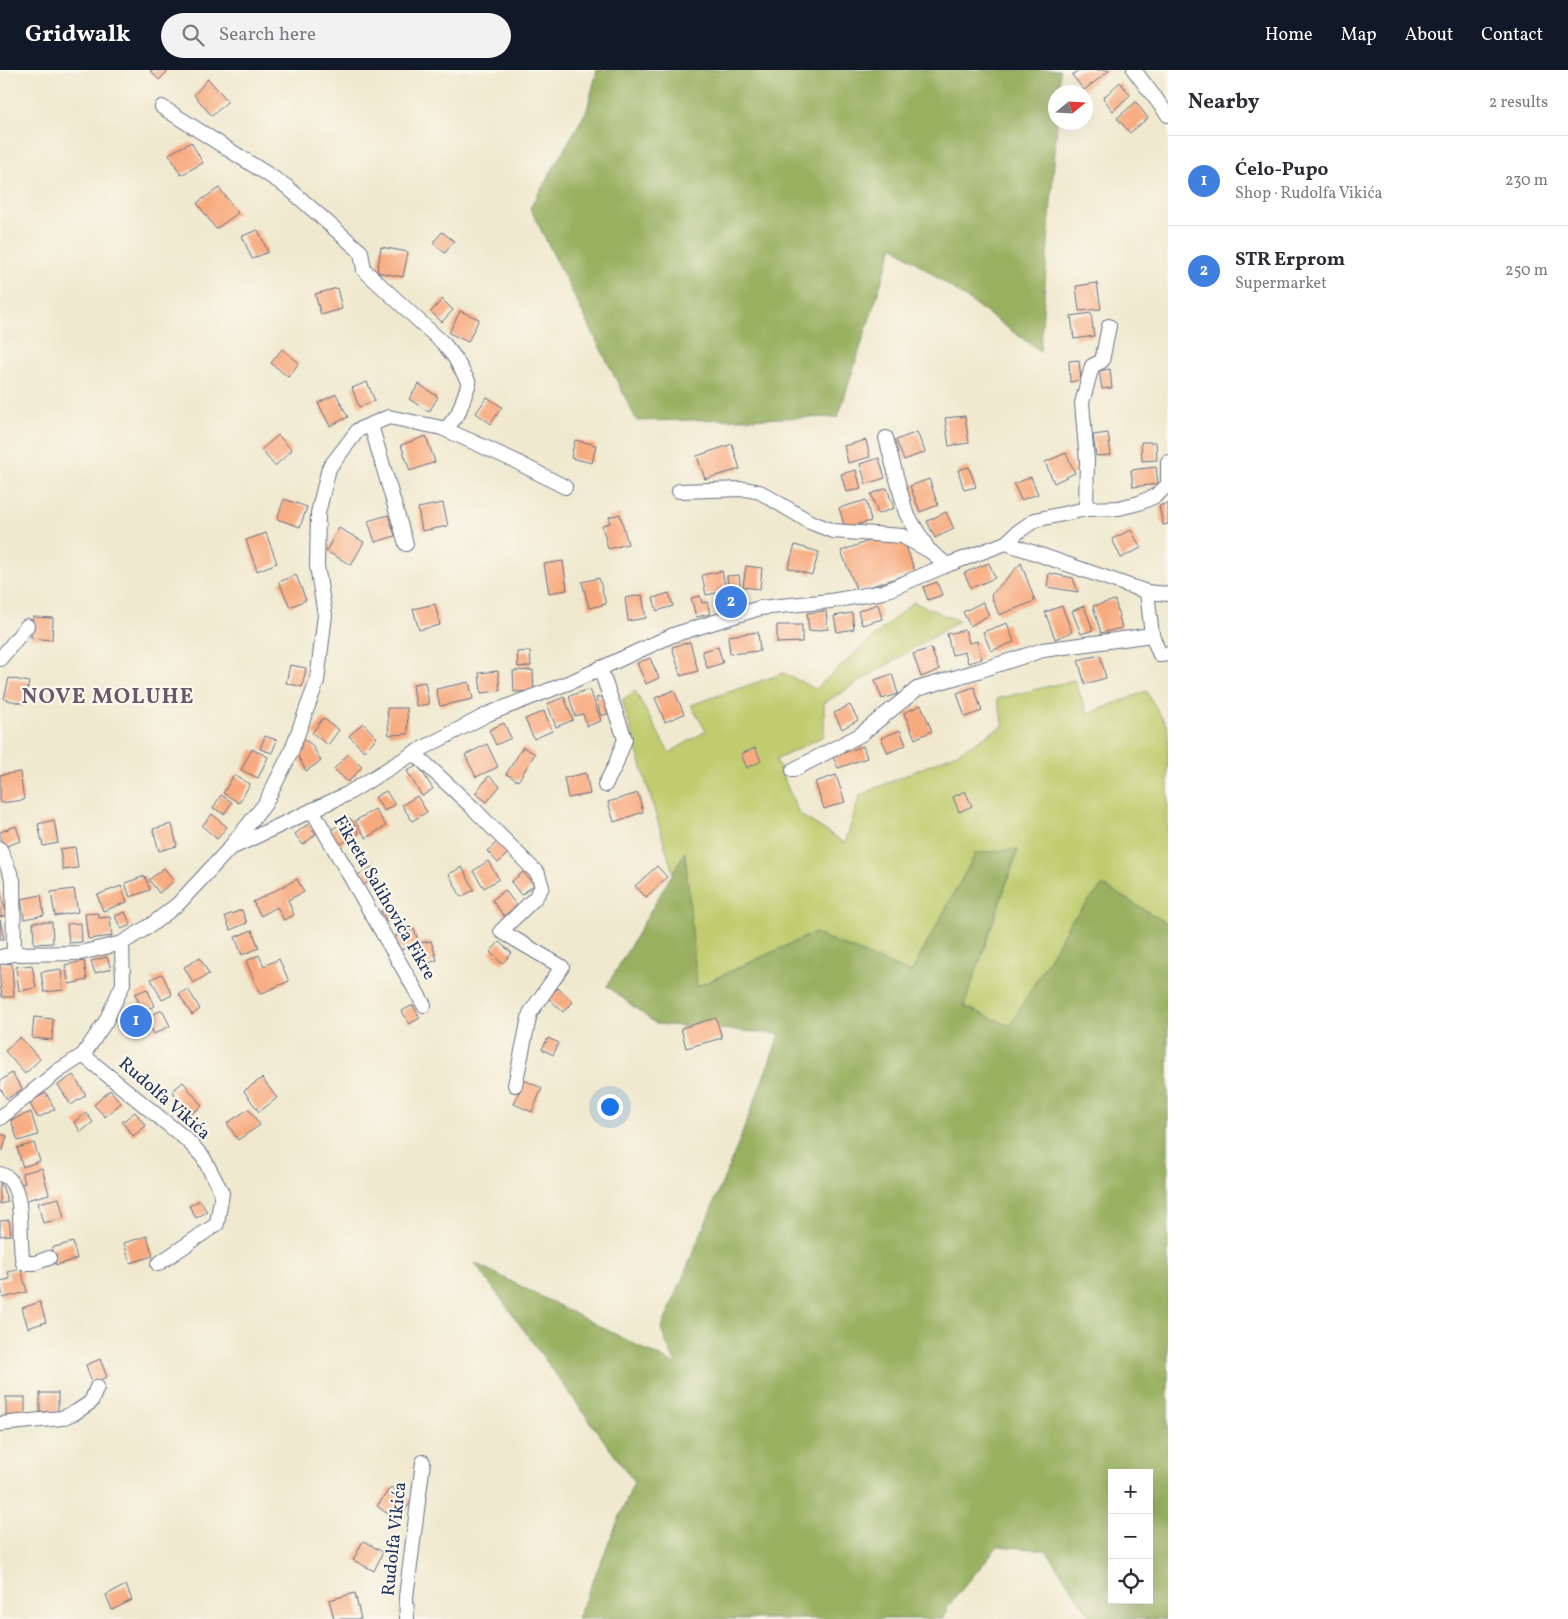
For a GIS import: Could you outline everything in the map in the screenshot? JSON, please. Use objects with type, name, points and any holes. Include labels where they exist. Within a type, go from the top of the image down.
[{"type":"street","points":[[1134,70],[1168,115]]},
{"type":"street","points":[[162,107],[286,186],[343,234],[361,252],[364,270],[444,344],[455,358],[469,383],[458,414],[446,430]]},
{"type":"street","points":[[1086,509],[1087,461],[1082,403],[1092,366],[1102,361],[1109,326]]},
{"type":"street","name":"Fikreta Salihovića Fikre","points":[[0,849],[13,880],[7,955],[80,952],[122,943],[151,925],[178,904],[229,848],[265,804],[291,752],[317,681],[325,616],[317,566],[318,513],[329,468],[358,430],[389,417],[446,430],[513,460],[566,487]]},
{"type":"street","points":[[371,425],[406,544]]},
{"type":"street","points":[[886,438],[906,513],[930,552]]},
{"type":"street","name":"Fikreta Salihovića Fikre","points":[[229,848],[347,794],[414,753],[488,714],[573,680],[673,635],[760,608],[831,601],[883,592],[947,564],[1006,543],[1019,530],[1035,520],[1086,509],[1119,508],[1138,503],[1155,496],[1168,485],[1168,462]]},
{"type":"street","points":[[678,491],[745,489],[760,492],[810,522],[833,532],[902,536],[947,564]]},
{"type":"street","points":[[1006,543],[1147,592],[1168,594]]},
{"type":"street","points":[[1147,592],[1152,634],[1160,655],[1168,654]]},
{"type":"street","points":[[0,659],[27,626]]},
{"type":"street","points":[[793,770],[860,734],[917,689],[1043,650],[1152,634]]},
{"type":"street","points":[[600,668],[625,739],[615,766],[604,786]]},
{"type":"street","points":[[414,753],[472,807],[538,874],[540,880],[542,887],[535,898],[501,931],[562,967],[530,1014],[515,1085]]},
{"type":"street","name":"Fikreta Salihovića Fikre","points":[[312,810],[424,1005]]},
{"type":"street","points":[[0,1118],[58,1071],[83,1055],[106,1021],[123,984],[122,943]]},
{"type":"street","name":"Rudolfa Vikića","points":[[83,1055],[187,1140],[203,1157],[222,1193],[216,1224],[158,1264]]},
{"type":"street","points":[[0,1174],[10,1180],[16,1191],[20,1210],[20,1251],[23,1262],[35,1263],[49,1258]]},
{"type":"street","points":[[0,1424],[62,1418],[76,1412],[91,1402],[97,1388]]},
{"type":"street","name":"Rudolfa Vikića","points":[[407,1619],[406,1597],[423,1462]]},
{"type":"green space","points":[[597,70],[1060,70],[1059,85],[1048,85],[1048,130],[1056,130],[1040,351],[893,246],[838,417],[637,421],[530,208],[587,110]]},
{"type":"green space","points":[[913,602],[959,621],[824,703],[824,736],[776,760],[799,814],[845,843],[860,795],[957,753],[1004,725],[997,699],[1074,680],[1088,714],[1146,691],[1168,728],[1168,924],[1103,886],[1071,921],[1010,1026],[964,1006],[1018,850],[976,853],[911,973],[814,933],[696,987],[685,853],[673,873],[622,700],[635,691],[669,753],[706,731],[691,705],[784,673],[815,689]]},
{"type":"green space","points":[[1018,849],[964,1006],[1010,1026],[1071,921],[1103,885],[1168,924],[1168,1619],[1092,1619],[1046,1550],[998,1546],[949,1605],[944,1619],[577,1619],[634,1482],[475,1263],[676,1365],[661,1330],[737,1147],[780,1034],[656,1024],[607,986],[685,852],[697,987],[814,933],[911,973],[976,853]]},
{"type":"building","points":[[150,70],[169,70],[159,80]]},
{"type":"building","points":[[1079,70],[1109,71],[1091,85],[1080,85],[1072,75]]},
{"type":"building","points":[[208,79],[228,101],[212,116],[194,95]]},
{"type":"building","points":[[1120,82],[1130,95],[1113,111],[1103,98]]},
{"type":"building","points":[[1136,102],[1148,118],[1130,133],[1117,118]]},
{"type":"building","points":[[191,142],[203,163],[181,175],[169,154]]},
{"type":"building","points":[[219,188],[238,213],[216,229],[197,203]]},
{"type":"building","points":[[258,230],[268,252],[252,259],[242,236]]},
{"type":"building","points":[[442,232],[454,241],[445,253],[433,243]]},
{"type":"building","points":[[381,247],[408,252],[403,277],[377,272]]},
{"type":"building","points":[[1097,283],[1101,309],[1079,311],[1076,286]]},
{"type":"building","points":[[337,288],[342,309],[321,315],[315,294]]},
{"type":"building","points":[[442,299],[453,310],[442,322],[431,312]]},
{"type":"building","points":[[460,311],[479,319],[468,342],[449,333]]},
{"type":"building","points":[[1091,313],[1094,336],[1074,339],[1071,316]]},
{"type":"building","points":[[282,349],[299,363],[288,377],[271,363]]},
{"type":"building","points":[[1079,360],[1081,380],[1070,382],[1069,361]]},
{"type":"building","points":[[1110,369],[1112,388],[1102,389],[1099,371]]},
{"type":"building","points":[[367,382],[375,401],[359,407],[352,388]]},
{"type":"building","points":[[419,384],[438,397],[429,412],[409,399]]},
{"type":"building","points":[[336,394],[348,417],[330,426],[318,403]]},
{"type":"building","points":[[487,397],[502,407],[491,424],[476,413]]},
{"type":"building","points":[[965,416],[969,443],[949,446],[945,418]]},
{"type":"building","points":[[917,432],[925,452],[904,460],[896,440]]},
{"type":"building","points":[[1108,433],[1111,455],[1096,456],[1093,435]]},
{"type":"building","points":[[278,435],[292,450],[275,466],[261,450]]},
{"type":"building","points":[[426,436],[435,462],[410,471],[401,445]]},
{"type":"building","points":[[575,440],[596,445],[592,463],[571,458]]},
{"type":"building","points":[[866,440],[870,457],[848,463],[844,446]]},
{"type":"building","points":[[1141,442],[1156,442],[1157,460],[1142,461]]},
{"type":"building","points":[[732,444],[740,469],[705,479],[697,456]]},
{"type":"building","points":[[1066,453],[1075,473],[1054,483],[1045,462]]},
{"type":"building","points":[[879,458],[885,478],[866,484],[860,464]]},
{"type":"building","points":[[969,467],[976,487],[964,490],[958,470]]},
{"type":"building","points":[[1156,467],[1158,484],[1133,487],[1131,470]]},
{"type":"building","points":[[856,470],[861,489],[846,492],[841,474]]},
{"type":"building","points":[[1031,477],[1038,494],[1021,500],[1014,484]]},
{"type":"building","points":[[929,479],[938,505],[920,512],[910,486]]},
{"type":"building","points":[[887,488],[894,508],[878,514],[871,494]]},
{"type":"building","points":[[284,499],[307,507],[300,527],[277,519]]},
{"type":"building","points":[[866,500],[871,521],[845,528],[839,508]]},
{"type":"building","points":[[443,503],[448,526],[422,531],[418,508]]},
{"type":"building","points":[[1168,503],[1168,524],[1163,525],[1159,506]]},
{"type":"building","points":[[946,512],[954,529],[935,538],[927,521]]},
{"type":"building","points":[[620,514],[628,544],[608,549],[602,525],[610,523],[609,517]]},
{"type":"building","points":[[388,515],[395,536],[375,542],[368,521]]},
{"type":"building","points":[[339,528],[364,542],[351,565],[326,551]]},
{"type":"building","points":[[1131,530],[1141,548],[1121,558],[1112,539]]},
{"type":"building","points":[[266,533],[277,563],[257,571],[246,540]]},
{"type":"building","points":[[877,538],[905,543],[915,572],[857,591],[841,551]]},
{"type":"building","points":[[795,545],[819,552],[812,575],[788,568]]},
{"type":"building","points":[[563,561],[567,590],[549,593],[544,564]]},
{"type":"building","points":[[989,563],[995,578],[971,588],[964,573]]},
{"type":"building","points":[[1021,563],[1035,601],[999,615],[991,595]]},
{"type":"building","points":[[746,566],[762,568],[760,589],[743,587]]},
{"type":"building","points":[[722,571],[726,591],[706,595],[702,575]]},
{"type":"building","points":[[1049,573],[1073,578],[1078,592],[1047,587]]},
{"type":"building","points":[[296,575],[306,600],[290,607],[279,582]]},
{"type":"building","points":[[739,575],[742,603],[730,604],[727,576]]},
{"type":"building","points":[[599,578],[606,604],[589,608],[582,582]]},
{"type":"building","points":[[937,582],[942,595],[928,600],[923,587]]},
{"type":"building","points":[[669,593],[673,606],[657,611],[653,598]]},
{"type":"building","points":[[642,595],[646,618],[628,621],[625,598]]},
{"type":"building","points":[[700,596],[702,603],[707,602],[710,614],[696,617],[691,598]]},
{"type":"building","points":[[1115,600],[1122,628],[1101,633],[1093,606]]},
{"type":"building","points":[[983,602],[989,615],[970,626],[963,612]]},
{"type":"building","points":[[435,604],[440,625],[419,630],[413,609]]},
{"type":"building","points":[[878,604],[882,619],[862,625],[858,611]]},
{"type":"building","points":[[1062,606],[1072,632],[1055,639],[1045,612]]},
{"type":"building","points":[[1084,606],[1093,630],[1081,634],[1072,611]]},
{"type":"building","points":[[826,611],[828,629],[809,631],[807,613]]},
{"type":"building","points":[[852,613],[854,629],[837,632],[834,616]]},
{"type":"building","points":[[33,617],[53,618],[52,640],[31,638]]},
{"type":"building","points":[[1007,623],[1014,642],[991,651],[983,632]]},
{"type":"building","points":[[777,625],[802,625],[802,642],[777,643]]},
{"type":"building","points":[[965,630],[969,643],[977,641],[982,659],[968,663],[965,652],[952,655],[947,634]]},
{"type":"building","points":[[758,632],[760,651],[730,654],[728,636]]},
{"type":"building","points":[[690,642],[698,671],[681,676],[672,647]]},
{"type":"building","points":[[718,647],[723,663],[707,668],[702,651]]},
{"type":"building","points":[[931,648],[939,670],[921,677],[913,654]]},
{"type":"building","points":[[530,651],[531,666],[518,667],[517,652]]},
{"type":"building","points":[[1100,655],[1106,678],[1085,684],[1078,660]]},
{"type":"building","points":[[650,658],[659,678],[646,684],[637,663]]},
{"type":"building","points":[[290,665],[306,668],[302,687],[286,683]]},
{"type":"building","points":[[533,670],[534,691],[514,692],[513,671]]},
{"type":"building","points":[[498,671],[500,691],[481,693],[479,673]]},
{"type":"building","points":[[892,674],[898,694],[882,699],[875,680]]},
{"type":"building","points":[[9,678],[29,682],[24,704],[4,699]]},
{"type":"building","points":[[425,682],[429,704],[416,706],[413,684]]},
{"type":"building","points":[[469,682],[473,699],[440,706],[436,689]]},
{"type":"building","points":[[974,687],[982,711],[965,717],[957,693]]},
{"type":"building","points":[[590,689],[601,721],[587,726],[583,714],[575,716],[569,696]]},
{"type":"building","points":[[674,690],[684,714],[665,722],[655,698]]},
{"type":"building","points":[[604,696],[610,713],[601,716],[596,698]]},
{"type":"building","points":[[564,697],[573,720],[556,727],[547,704]]},
{"type":"building","points":[[850,705],[858,720],[842,729],[834,713]]},
{"type":"building","points":[[921,705],[932,731],[915,739],[904,713]]},
{"type":"building","points":[[387,708],[407,708],[408,734],[389,735]]},
{"type":"building","points":[[544,711],[552,731],[534,739],[525,719]]},
{"type":"building","points":[[323,718],[339,730],[328,745],[312,733]]},
{"type":"building","points":[[363,723],[377,738],[364,751],[349,736]]},
{"type":"building","points":[[504,723],[511,738],[496,745],[489,730]]},
{"type":"building","points":[[900,730],[906,745],[888,753],[881,738]]},
{"type":"building","points":[[265,736],[277,740],[272,753],[260,749]]},
{"type":"building","points":[[304,739],[312,745],[321,761],[306,771],[297,754]]},
{"type":"building","points":[[487,744],[498,767],[476,777],[465,755]]},
{"type":"building","points":[[863,746],[867,758],[838,768],[833,757]]},
{"type":"building","points":[[523,747],[535,754],[518,781],[506,774]]},
{"type":"building","points":[[755,748],[761,761],[747,768],[741,754]]},
{"type":"building","points":[[252,749],[268,757],[258,778],[241,770]]},
{"type":"building","points":[[348,754],[362,767],[348,782],[334,769]]},
{"type":"building","points":[[418,765],[433,789],[422,796],[407,771]]},
{"type":"building","points":[[20,772],[24,800],[0,803],[0,775]]},
{"type":"building","points":[[586,773],[590,794],[568,798],[564,778]]},
{"type":"building","points":[[234,775],[250,784],[239,803],[223,793]]},
{"type":"building","points":[[836,775],[845,802],[824,809],[815,782]]},
{"type":"building","points":[[489,776],[500,786],[487,802],[475,793]]},
{"type":"building","points":[[386,791],[395,805],[384,811],[375,797]]},
{"type":"building","points":[[965,791],[972,806],[959,812],[953,797]]},
{"type":"building","points":[[638,793],[643,812],[614,822],[608,802]]},
{"type":"building","points":[[221,795],[232,802],[224,814],[213,808]]},
{"type":"building","points":[[417,796],[427,812],[412,821],[402,805]]},
{"type":"building","points":[[375,809],[386,826],[366,838],[355,821]]},
{"type":"building","points":[[212,814],[227,827],[217,839],[202,826]]},
{"type":"building","points":[[350,818],[359,833],[338,846],[329,831]]},
{"type":"building","points":[[54,820],[58,843],[43,846],[38,824]]},
{"type":"building","points":[[172,824],[177,846],[159,851],[153,829]]},
{"type":"building","points":[[308,824],[316,834],[303,845],[295,834]]},
{"type":"building","points":[[16,826],[21,841],[3,847],[0,832]]},
{"type":"building","points":[[497,842],[508,853],[498,863],[487,851]]},
{"type":"building","points":[[75,847],[78,868],[63,870],[60,849]]},
{"type":"building","points":[[488,861],[499,879],[484,888],[473,871]]},
{"type":"building","points":[[657,866],[667,877],[646,897],[635,886]]},
{"type":"building","points":[[372,867],[377,877],[363,885],[358,875]]},
{"type":"building","points":[[462,867],[474,890],[461,897],[449,874]]},
{"type":"building","points":[[164,868],[174,881],[159,893],[149,880]]},
{"type":"building","points":[[523,872],[534,885],[521,895],[511,882]]},
{"type":"building","points":[[145,876],[150,890],[130,897],[125,883]]},
{"type":"building","points":[[297,879],[304,892],[288,900],[294,915],[284,920],[277,907],[261,916],[253,902]]},
{"type":"building","points":[[121,886],[127,902],[103,911],[97,895]]},
{"type":"building","points":[[74,889],[78,912],[55,916],[51,892]]},
{"type":"building","points":[[505,890],[517,906],[504,916],[492,900]]},
{"type":"building","points":[[0,891],[7,915],[0,917]]},
{"type":"building","points":[[41,895],[44,915],[24,919],[21,899]]},
{"type":"building","points":[[394,905],[400,916],[387,922],[381,911]]},
{"type":"building","points":[[242,910],[247,923],[230,930],[225,916]]},
{"type":"building","points":[[125,912],[131,925],[121,929],[115,916]]},
{"type":"building","points":[[98,913],[99,918],[110,917],[112,936],[88,939],[85,914]]},
{"type":"building","points":[[0,920],[4,939],[0,939]]},
{"type":"building","points":[[33,922],[52,922],[53,943],[34,944]]},
{"type":"building","points":[[81,923],[82,942],[69,943],[67,924]]},
{"type":"building","points":[[414,929],[419,943],[400,950],[395,936]]},
{"type":"building","points":[[252,930],[259,948],[242,955],[235,937]]},
{"type":"building","points":[[431,941],[437,960],[426,964],[419,943]]},
{"type":"building","points":[[499,942],[512,953],[502,964],[490,952]]},
{"type":"building","points":[[259,955],[264,966],[279,959],[289,981],[260,994],[246,961]]},
{"type":"building","points":[[107,957],[111,969],[95,973],[91,961]]},
{"type":"building","points":[[200,958],[209,974],[193,983],[184,967]]},
{"type":"building","points":[[84,961],[87,980],[69,984],[65,965]]},
{"type":"building","points":[[0,963],[12,964],[14,997],[2,997]]},
{"type":"building","points":[[32,965],[36,988],[19,991],[16,967]]},
{"type":"building","points":[[61,969],[63,990],[44,992],[41,972]]},
{"type":"building","points":[[162,974],[172,995],[162,1000],[151,979]]},
{"type":"building","points":[[558,988],[573,1002],[563,1012],[548,998]]},
{"type":"building","points":[[147,989],[155,1006],[143,1011],[135,994]]},
{"type":"building","points":[[188,989],[200,1009],[192,1015],[179,994]]},
{"type":"building","points":[[413,1005],[420,1018],[409,1024],[402,1011]]},
{"type":"building","points":[[162,1010],[170,1026],[154,1034],[146,1018]]},
{"type":"building","points":[[34,1017],[53,1019],[52,1040],[32,1038]]},
{"type":"building","points":[[716,1018],[722,1038],[686,1048],[681,1028]]},
{"type":"building","points":[[20,1037],[40,1059],[25,1074],[5,1051]]},
{"type":"building","points":[[548,1038],[559,1043],[553,1055],[542,1049]]},
{"type":"building","points":[[12,1073],[22,1089],[7,1099],[0,1088],[0,1081]]},
{"type":"building","points":[[73,1075],[86,1095],[71,1105],[58,1085]]},
{"type":"building","points":[[262,1078],[277,1098],[259,1112],[244,1091]]},
{"type":"building","points":[[524,1080],[542,1088],[532,1112],[514,1104]]},
{"type":"building","points":[[183,1082],[202,1106],[190,1115],[172,1091]]},
{"type":"building","points":[[110,1090],[121,1103],[105,1117],[94,1105]]},
{"type":"building","points":[[46,1093],[55,1109],[38,1118],[29,1102]]},
{"type":"building","points":[[249,1109],[260,1125],[238,1140],[227,1123]]},
{"type":"building","points":[[31,1112],[38,1135],[18,1141],[11,1120]]},
{"type":"building","points":[[135,1112],[146,1126],[133,1136],[122,1122]]},
{"type":"building","points":[[86,1113],[93,1122],[81,1132],[74,1122]]},
{"type":"building","points":[[0,1134],[7,1136],[3,1150],[0,1150]]},
{"type":"building","points":[[34,1143],[40,1161],[23,1167],[17,1148]]},
{"type":"building","points":[[42,1168],[49,1194],[23,1201],[19,1185],[25,1183],[22,1173]]},
{"type":"building","points":[[0,1180],[8,1202],[0,1204]]},
{"type":"building","points":[[59,1198],[64,1218],[43,1223],[38,1203]]},
{"type":"building","points":[[200,1200],[207,1212],[196,1218],[189,1206]]},
{"type":"building","points":[[9,1220],[11,1235],[0,1236],[0,1221]]},
{"type":"building","points":[[147,1236],[153,1256],[130,1263],[124,1243]]},
{"type":"building","points":[[73,1242],[77,1259],[56,1265],[51,1248]]},
{"type":"building","points":[[21,1269],[27,1292],[3,1298],[0,1281],[10,1279],[8,1272]]},
{"type":"building","points":[[40,1302],[46,1322],[28,1328],[22,1308]]},
{"type":"building","points":[[100,1359],[107,1377],[92,1383],[86,1365]]},
{"type":"building","points":[[40,1393],[58,1393],[58,1412],[40,1412]]},
{"type":"building","points":[[6,1397],[25,1397],[25,1418],[6,1418]]},
{"type":"building","points":[[391,1487],[411,1502],[397,1521],[377,1506]]},
{"type":"building","points":[[363,1541],[383,1552],[374,1571],[353,1560]]},
{"type":"building","points":[[126,1585],[132,1600],[112,1610],[106,1595]]},
{"type":"building","points":[[355,1593],[361,1619],[334,1619],[329,1600]]},
{"type":"place","name":"STR Erprom","points":[[731,602]]},
{"type":"place","name":"Ćelo-Pupo","points":[[136,1021]]},
{"type":"district","name":"NOVE MOLUHE","points":[[108,697]]}]
